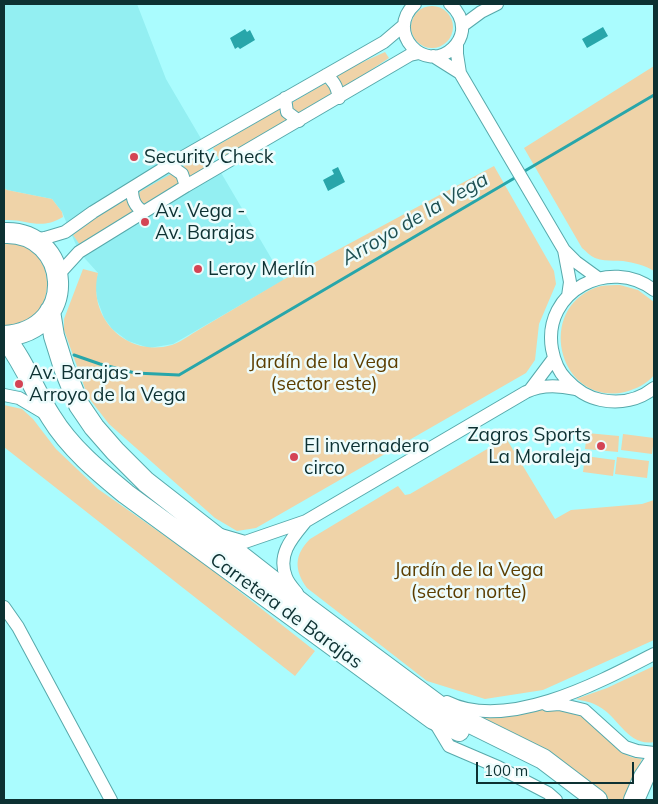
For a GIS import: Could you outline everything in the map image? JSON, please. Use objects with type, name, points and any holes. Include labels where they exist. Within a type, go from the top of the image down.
[{"type":"main road","points":[[4,233],[12,233],[32,240],[48,254],[58,276],[56,301],[40,325],[7,341]]},
{"type":"main road","points":[[50,311],[54,336],[64,368],[79,404],[94,427],[146,482],[306,607],[446,711],[543,759],[597,800]]},
{"type":"main road","name":"Carretera de Barajas","points":[[7,341],[30,378],[50,416],[68,442],[95,469],[126,494],[433,719],[499,750],[560,783],[580,800]]},
{"type":"main road","points":[[634,800],[644,777],[654,762]]},
{"type":"street","points":[[411,6],[404,24],[404,33],[407,41],[419,53],[433,56],[442,55],[450,50],[457,44],[460,38],[462,26],[460,16],[450,4]]},
{"type":"street","points":[[462,26],[481,12],[497,4]]},
{"type":"street","points":[[32,240],[65,232],[93,212],[169,165],[384,42],[404,24]]},
{"type":"street","points":[[457,44],[460,73],[564,250],[576,262],[598,278]]},
{"type":"street","points":[[58,276],[79,252],[186,186],[410,55],[419,53]]},
{"type":"street","points":[[433,56],[460,73]]},
{"type":"street","points":[[326,75],[335,85],[339,98]]},
{"type":"street","points":[[285,98],[287,112],[299,121]]},
{"type":"street","points":[[169,165],[182,174],[186,186]]},
{"type":"street","points":[[132,188],[134,203],[144,212]]},
{"type":"street","points":[[564,250],[570,282],[568,296]]},
{"type":"street","points":[[575,389],[562,375],[554,358],[551,342],[552,327],[557,312],[568,296],[582,285],[598,278],[614,276],[631,278],[647,284],[654,290]]},
{"type":"street","points":[[530,390],[554,358]]},
{"type":"street","points":[[197,522],[218,534],[244,542],[306,521],[530,390],[544,386],[559,385],[575,389],[592,398],[610,402],[630,401],[647,394],[654,388]]},
{"type":"street","points":[[4,395],[19,398],[50,416]]},
{"type":"street","points":[[306,521],[288,543],[283,562],[286,577],[306,607]]},
{"type":"street","points":[[4,607],[18,627],[112,800]]},
{"type":"street","points":[[398,676],[459,708],[480,711],[514,710],[573,692],[654,654]]},
{"type":"street","points":[[525,707],[559,704],[584,710],[625,748],[654,753]]},
{"type":"street","points":[[433,719],[449,746],[548,793],[556,800]]},
{"type":"shaded area","points":[[4,4],[137,4],[166,79],[284,280],[173,344],[149,348],[128,341],[112,329],[104,318],[97,299],[95,283],[98,273],[79,252],[62,212],[52,199],[4,188]]},
{"type":"shaded area","points":[[603,27],[608,36],[587,48],[582,39]]},
{"type":"shaded area","points":[[245,29],[247,32],[250,30],[255,40],[240,49],[238,47],[235,49],[230,38]]},
{"type":"shaded area","points":[[338,167],[345,182],[328,191],[323,180],[334,174],[332,170]]},
{"type":"green space","points":[[432,6],[447,12],[453,27],[447,42],[432,48],[417,42],[411,27],[417,12]]},
{"type":"green space","points":[[385,52],[389,58],[342,89],[336,77],[352,67]]},
{"type":"green space","points":[[654,66],[654,271],[623,261],[599,259],[591,256],[582,248],[524,148]]},
{"type":"green space","points":[[324,84],[329,85],[332,94],[304,112],[296,113],[291,105],[293,102]]},
{"type":"green space","points":[[281,108],[288,121],[220,161],[213,148]]},
{"type":"green space","points":[[205,153],[212,165],[190,179],[188,172],[183,166]]},
{"type":"green space","name":"Jardín de la Vega (sector este)","points":[[494,166],[554,271],[556,284],[539,324],[535,360],[526,373],[256,528],[237,531],[215,518],[109,424],[88,397],[64,330],[64,319],[83,269],[98,273],[96,290],[99,305],[105,319],[114,331],[126,340],[140,346],[172,345],[283,280]]},
{"type":"green space","points":[[173,173],[176,174],[179,183],[145,204],[139,201],[138,194],[141,191]]},
{"type":"green space","points":[[4,188],[52,199],[62,212],[63,217],[40,224],[4,220]]},
{"type":"green space","points":[[127,199],[134,211],[80,245],[73,235],[99,215]]},
{"type":"green space","points":[[4,242],[23,246],[36,255],[45,269],[47,284],[44,300],[36,313],[23,323],[4,326]]},
{"type":"green space","points":[[620,285],[638,290],[654,302],[654,375],[645,384],[629,391],[602,393],[583,384],[570,370],[562,352],[561,332],[567,313],[580,297],[601,286]]},
{"type":"green space","points":[[4,405],[22,409],[33,419],[56,449],[98,489],[202,562],[315,651],[295,676],[4,447]]},
{"type":"green space","points":[[587,433],[619,436],[618,452],[585,449]]},
{"type":"green space","points":[[623,434],[654,438],[652,454],[621,450]]},
{"type":"green space","name":"Jardín de la Vega (sector norte)","points":[[506,438],[555,519],[571,510],[642,504],[654,500],[654,640],[543,690],[485,699],[427,681],[307,588],[300,575],[298,563],[301,551],[310,539],[398,486],[405,495],[410,494]]},
{"type":"green space","points":[[585,456],[615,460],[613,476],[583,472]]},
{"type":"green space","points":[[617,457],[649,461],[647,478],[615,474]]},
{"type":"green space","points":[[654,666],[654,742],[637,740],[598,706],[576,699],[607,688]]},
{"type":"green space","points":[[546,708],[585,715],[618,750],[631,757],[642,759],[623,800],[610,800],[571,768],[475,714]]},
{"type":"waterway","name":"Arroyo de la Vega","points":[[523,172],[654,95]]},
{"type":"waterway","name":"Arroyo de la Vega","points":[[74,355],[135,373],[179,375],[518,176]]},
{"type":"place","name":"Security Check","points":[[134,157]]},
{"type":"place","name":"Av. Vega - Av. Barajas","points":[[145,222]]},
{"type":"place","name":"Leroy Merlín","points":[[198,269]]},
{"type":"place","name":"Av. Barajas - Arroyo de la Vega","points":[[19,384]]},
{"type":"place","name":"Zagros Sports La Moraleja","points":[[601,446]]},
{"type":"place","name":"El invernadero circo","points":[[294,457]]}]
